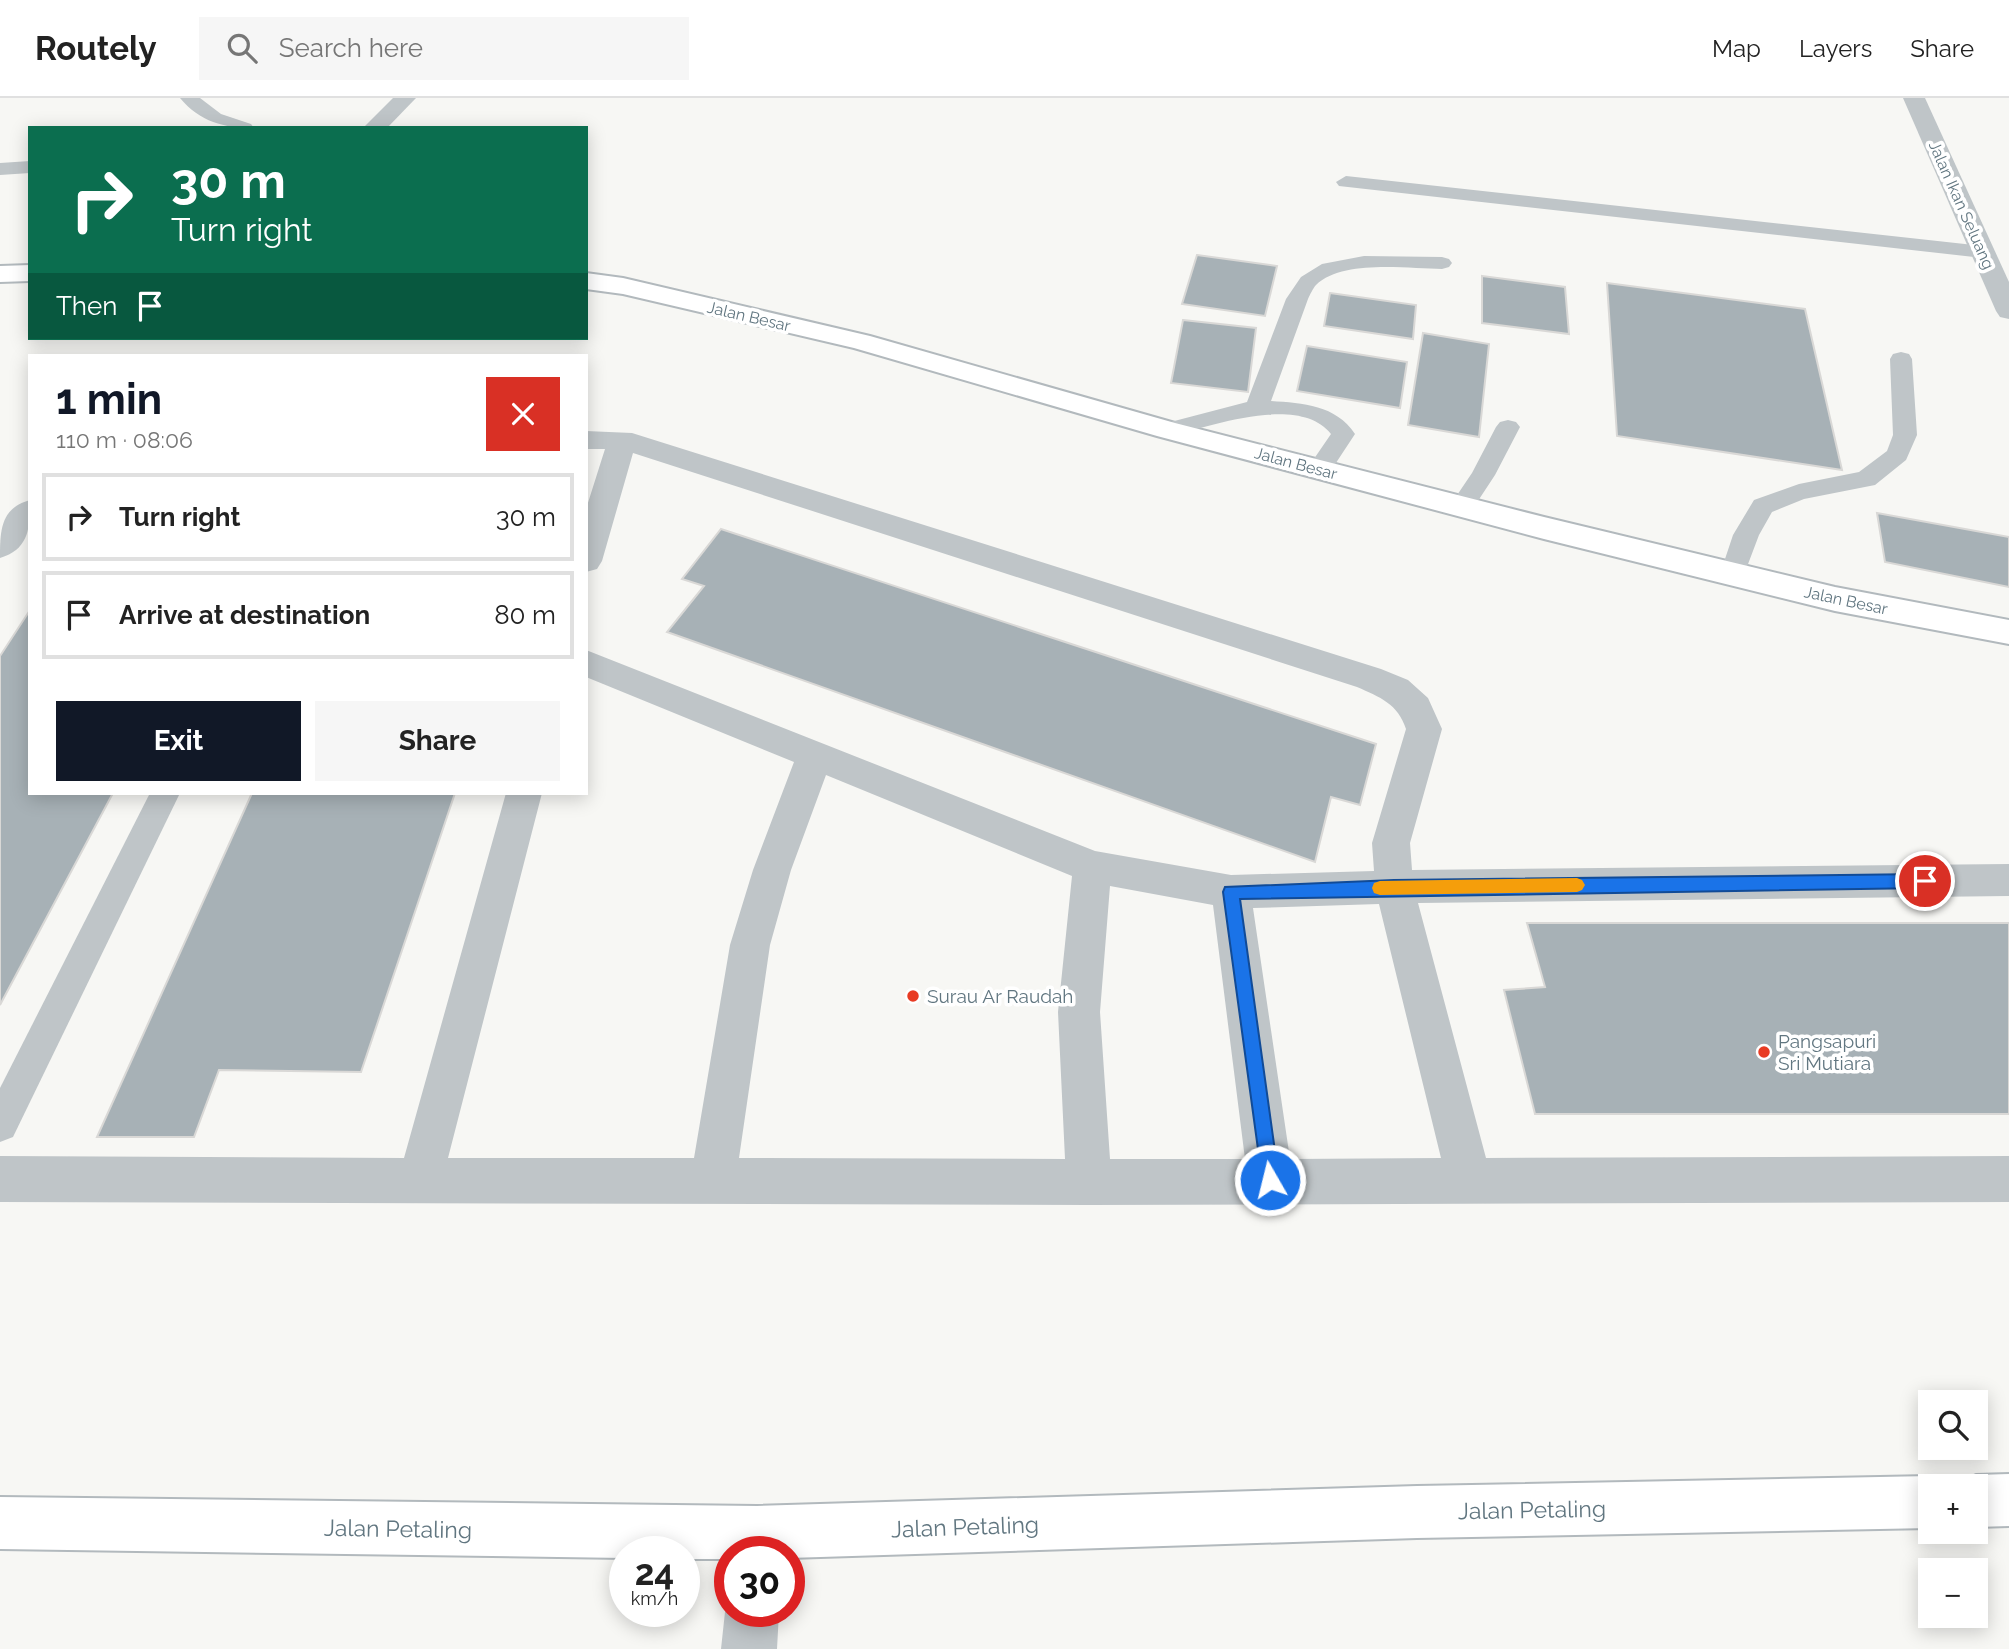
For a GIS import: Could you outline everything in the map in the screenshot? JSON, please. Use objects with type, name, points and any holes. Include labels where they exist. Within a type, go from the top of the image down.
[{"type":"street","points":[[376,126],[405,98]]},
{"type":"street","name":"Jalan Ikan Seluang","points":[[1914,98],[2009,311]]},
{"type":"street","points":[[0,274],[28,273]]},
{"type":"street","name":"Jalan Besar","points":[[588,281],[623,286],[862,342],[1167,430],[1461,507],[1835,598],[2009,632]]},
{"type":"street","points":[[588,440],[622,440],[1369,678],[1396,689],[1416,707],[1424,729],[1391,843],[1394,887],[1469,1180]]},
{"type":"street","points":[[588,554],[622,440]]},
{"type":"street","points":[[0,547],[28,512]]},
{"type":"street","points":[[588,664],[1092,867],[1231,892],[1394,887],[2009,880]]},
{"type":"street","points":[[713,1180],[750,945],[772,870],[814,757]]},
{"type":"street","points":[[420,1180],[523,795]]},
{"type":"street","points":[[1089,1182],[1079,1012],[1092,867]]},
{"type":"street","points":[[1231,892],[1270,1180]]},
{"type":"street","points":[[0,1179],[1089,1182],[2009,1179]]},
{"type":"street","points":[[1988,1501],[2009,1500]]},
{"type":"street","name":"Jalan Petaling","points":[[805,1541],[1417,1512],[1918,1502]]},
{"type":"street","name":"Jalan Petaling","points":[[0,1523],[714,1542]]},
{"type":"street","points":[[749,1649],[751,1627]]},
{"type":"lane","points":[[189,98],[215,118],[239,126]]},
{"type":"lane","points":[[0,169],[28,167]]},
{"type":"lane","points":[[1346,182],[1983,252]]},
{"type":"lane","points":[[1257,407],[1297,299],[1308,281],[1329,268],[1364,262],[1442,263]]},
{"type":"lane","points":[[1733,574],[1746,536],[1763,506],[1799,492],[1866,479],[1898,455],[1905,435],[1901,359]]},
{"type":"lane","points":[[1167,430],[1257,407],[1319,414],[1337,422],[1343,434],[1319,469]]},
{"type":"lane","points":[[1461,507],[1483,475],[1507,427]]},
{"type":"lane","points":[[0,1125],[164,795]]},
{"type":"building","points":[[1197,255],[1277,266],[1265,316],[1182,304]]},
{"type":"building","points":[[1482,276],[1565,287],[1569,334],[1482,323]]},
{"type":"building","points":[[1607,283],[1805,309],[1842,470],[1617,436]]},
{"type":"building","points":[[1330,293],[1416,305],[1413,339],[1324,326]]},
{"type":"building","points":[[1183,320],[1256,328],[1248,392],[1171,383]]},
{"type":"building","points":[[1423,333],[1489,344],[1479,437],[1408,425]]},
{"type":"building","points":[[1307,346],[1407,362],[1400,408],[1297,391]]},
{"type":"building","points":[[1877,513],[2009,537],[2009,587],[1885,562]]},
{"type":"building","points":[[721,529],[1376,744],[1360,805],[1331,797],[1315,862],[667,632],[704,586],[682,579]]},
{"type":"building","points":[[28,613],[28,795],[112,795],[0,1005],[0,656]]},
{"type":"building","points":[[251,795],[454,795],[361,1072],[219,1070],[194,1137],[97,1137]]},
{"type":"building","name":"Pangsapuri Sri Mutiara","points":[[1527,923],[2009,923],[2009,1114],[1535,1114],[1504,990],[1545,987]]},
{"type":"slow traffic","points":[[1380,888],[1577,885]]},
{"type":"place","name":"Surau Ar Raudah","points":[[913,996]]},
{"type":"place","name":"Pangsapuri Sri Mutiara","points":[[1764,1052]]},
{"type":"route","points":[[1270,1180],[1231,892],[1394,887],[1925,881]]}]
